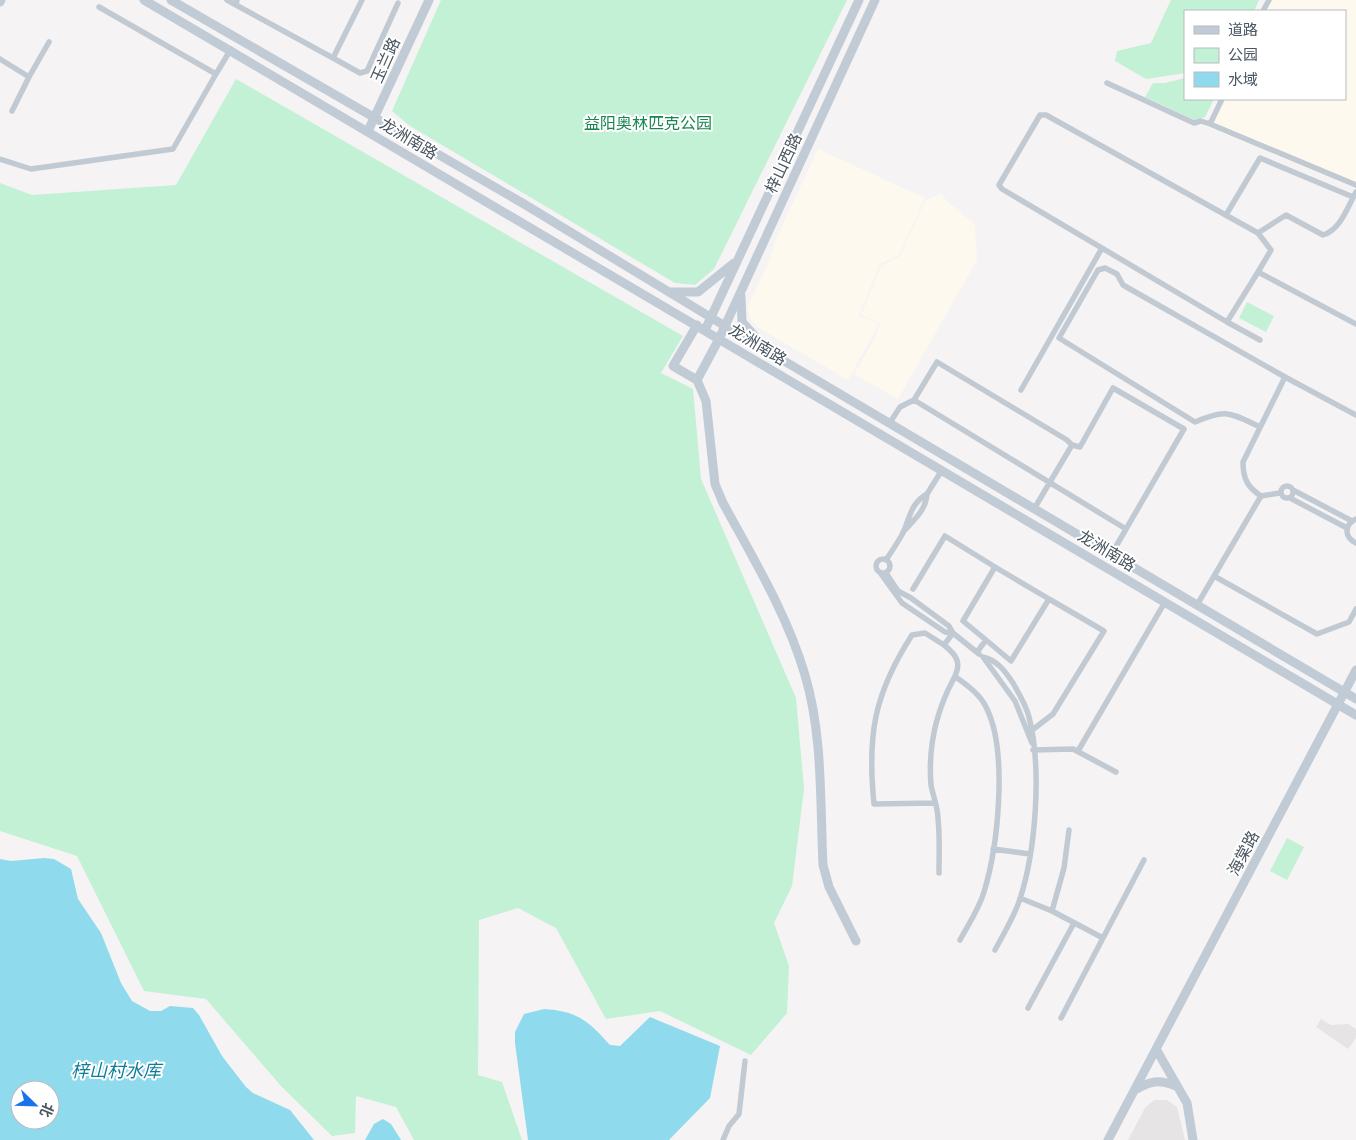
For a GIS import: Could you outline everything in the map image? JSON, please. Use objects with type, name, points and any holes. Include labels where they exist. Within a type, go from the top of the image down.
[{"type":"main road","name":"龙洲南路","points":[[144,0],[231,49],[1356,715]]},
{"type":"main road","name":"龙洲南路","points":[[171,0],[376,118],[889,424],[1356,699]]},
{"type":"main road","name":"玉兰路","points":[[368,131],[376,118],[429,0]]},
{"type":"main road","name":"梓山西路","points":[[859,0],[711,318],[701,327],[673,366],[697,380],[719,339],[875,0]]},
{"type":"main road","points":[[666,290],[678,294],[698,292],[738,260]]},
{"type":"main road","points":[[741,292],[742,322],[754,337],[776,357]]},
{"type":"main road","points":[[697,380],[706,401],[715,484],[723,503],[781,612],[806,677],[814,715],[823,865],[828,887],[856,941]]},
{"type":"main road","name":"海棠路","points":[[1108,1140],[1356,670]]},
{"type":"main road","points":[[1156,1049],[1187,1104],[1193,1140]]},
{"type":"main road","points":[[1134,1090],[1150,1082],[1163,1081],[1176,1086]]},
{"type":"street","points":[[228,0],[237,3],[360,73],[368,71],[398,3]]},
{"type":"street","points":[[333,58],[362,0]]},
{"type":"street","points":[[99,7],[216,74]]},
{"type":"street","points":[[12,111],[28,77],[49,42]]},
{"type":"street","points":[[0,159],[31,169],[173,149],[231,49]]},
{"type":"street","points":[[0,59],[28,77]]},
{"type":"street","points":[[1107,83],[1194,123],[1201,121],[1210,124],[1356,185]]},
{"type":"street","points":[[1210,124],[1222,100]]},
{"type":"street","points":[[1227,322],[1271,250],[1258,233],[1046,116],[1040,115],[999,185],[1002,189],[1227,322],[1260,340]]},
{"type":"street","points":[[1226,215],[1260,158],[1355,194],[1338,226],[1323,236],[1286,215],[1258,233]]},
{"type":"street","points":[[1021,390],[1102,248]]},
{"type":"street","points":[[1260,428],[1226,412],[1216,412],[1195,422],[1059,338],[1098,270],[1105,268],[1118,274],[1123,285],[1285,377],[1356,414]]},
{"type":"street","points":[[1258,272],[1356,324]]},
{"type":"street","points":[[889,424],[900,407],[914,400],[937,362],[1067,440],[1072,445],[1080,447],[1113,388],[1184,429],[1111,554]]},
{"type":"street","points":[[1280,493],[1261,496],[1246,484],[1243,462],[1285,377]]},
{"type":"street","points":[[914,400],[1126,529]]},
{"type":"street","points":[[1034,509],[1072,445]]},
{"type":"street","points":[[886,560],[903,532],[918,516],[926,503],[927,494],[942,470]]},
{"type":"street","points":[[1280,493],[1284,486],[1288,486],[1354,520],[1347,528],[1348,536],[1356,543]]},
{"type":"street","points":[[1290,498],[1293,490]]},
{"type":"street","points":[[1280,493],[1284,498],[1290,498],[1347,528]]},
{"type":"street","points":[[1197,605],[1261,496]]},
{"type":"street","points":[[913,590],[945,536],[1104,631],[1053,714],[1031,731]]},
{"type":"street","points":[[886,560],[879,560],[876,564],[876,569],[884,573],[898,591],[911,598],[949,626],[953,633],[983,657],[1015,701],[1033,746]]},
{"type":"street","points":[[884,573],[890,566],[886,560]]},
{"type":"street","points":[[995,567],[963,621],[1011,660],[1049,599]]},
{"type":"street","points":[[884,573],[902,603],[945,632],[953,633]]},
{"type":"street","points":[[1214,576],[1317,634],[1349,622],[1356,609]]},
{"type":"street","points":[[1078,751],[1165,602]]},
{"type":"street","points":[[935,803],[874,804],[871,758],[872,730],[880,696],[898,658],[912,635],[925,633],[956,654],[959,663],[956,676],[943,698],[934,734],[932,785],[938,817],[939,873]]},
{"type":"street","points":[[944,646],[953,633]]},
{"type":"street","points":[[977,652],[986,640]]},
{"type":"street","points":[[983,657],[994,660],[1009,677],[1021,696],[1029,717],[1036,795],[1030,854],[1020,898],[995,950]]},
{"type":"street","points":[[956,676],[971,688],[987,708],[995,733],[999,765],[998,808],[993,849],[984,893],[960,940]]},
{"type":"street","points":[[1033,746],[1073,749],[1116,772]]},
{"type":"street","points":[[1052,912],[1064,868],[1069,830]]},
{"type":"street","points":[[993,849],[1030,854]]},
{"type":"street","points":[[1061,1018],[1144,860]]},
{"type":"street","points":[[1020,898],[1103,938]]},
{"type":"street","points":[[1028,1008],[1074,923]]},
{"type":"street","points":[[723,1140],[729,1126],[739,1114],[745,1061]]},
{"type":"shaded area","points":[[1266,0],[1356,0],[1356,188],[1205,126],[1218,100],[1346,100],[1346,10],[1261,10]]},
{"type":"shaded area","points":[[818,149],[925,198],[899,255],[880,264],[859,316],[879,324],[848,380],[755,326],[750,318],[748,309],[768,264],[775,241]]},
{"type":"shaded area","points":[[941,193],[946,200],[975,225],[977,260],[898,399],[854,374],[872,343],[880,324],[861,315],[881,266],[900,256],[925,201]]},
{"type":"shaded area","points":[[1321,1019],[1331,1025],[1348,1024],[1356,1029],[1356,1038],[1348,1049],[1316,1027]]},
{"type":"shaded area","points":[[1154,1100],[1167,1100],[1177,1107],[1185,1140],[1128,1140],[1145,1108]]},
{"type":"green space","name":"益阳奥林匹克公园","points":[[441,0],[847,0],[714,269],[695,285],[675,283],[410,126],[392,111]]},
{"type":"green space","points":[[1171,0],[1259,0],[1254,10],[1184,10],[1184,73],[1146,79],[1115,61],[1117,51],[1151,43]]},
{"type":"green space","points":[[1184,78],[1184,100],[1214,100],[1205,117],[1195,120],[1145,97],[1153,83],[1165,83]]},
{"type":"green space","points":[[236,79],[683,336],[661,373],[693,389],[701,479],[796,698],[804,789],[792,886],[774,923],[789,966],[787,1013],[751,1055],[660,1011],[606,1019],[556,928],[518,908],[479,920],[478,1075],[502,1082],[522,1140],[414,1140],[396,1107],[356,1096],[355,1133],[332,1136],[281,1086],[206,999],[144,991],[77,856],[0,831],[0,183],[32,195],[176,185]]},
{"type":"green space","points":[[1247,302],[1274,316],[1266,332],[1239,318]]},
{"type":"green space","points":[[1287,838],[1304,847],[1287,880],[1270,871]]},
{"type":"water","name":"梓山村水库","points":[[0,859],[11,861],[54,859],[71,869],[78,899],[101,933],[121,983],[132,1001],[150,1011],[161,1011],[170,1006],[193,1008],[199,1015],[222,1056],[246,1087],[253,1093],[290,1110],[314,1140],[0,1140]]},
{"type":"water","points":[[544,1009],[574,1015],[588,1024],[610,1045],[620,1046],[650,1017],[720,1046],[710,1098],[669,1140],[528,1140],[515,1032],[524,1014]]},
{"type":"water","points":[[383,1119],[391,1124],[401,1140],[365,1140],[374,1124]]}]
